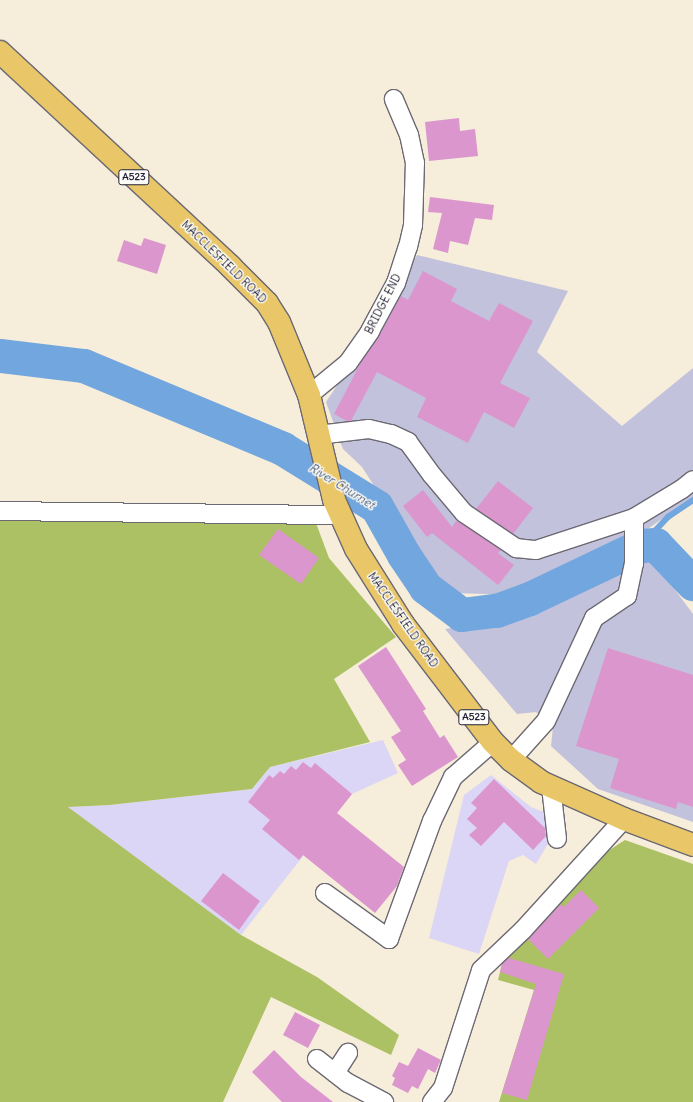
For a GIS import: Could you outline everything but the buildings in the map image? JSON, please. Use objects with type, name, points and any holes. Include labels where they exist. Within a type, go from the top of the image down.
[{"type":"highway","name":"MACCLESFIELD ROAD","points":[[0,52],[230,266],[267,303],[279,322],[309,395],[337,507],[356,549],[382,593],[403,624],[493,742],[511,760],[541,782],[624,819],[693,845]]},
{"type":"street","name":"BRIDGE END","points":[[309,395],[348,363],[370,332],[396,283],[408,247],[413,225],[415,163],[409,135],[394,99]]},
{"type":"street","points":[[320,441],[369,429],[391,434],[408,442],[432,475],[464,513],[516,548],[536,550],[634,518],[682,489],[693,480]]},
{"type":"street","points":[[0,512],[337,507]]},
{"type":"street","points":[[511,760],[546,721],[594,618],[627,596],[634,564],[634,518]]},
{"type":"street","points":[[325,893],[389,939],[432,820],[453,776],[493,742]]},
{"type":"street","points":[[552,787],[557,839]]},
{"type":"street","points":[[432,1102],[443,1088],[481,970],[523,930],[624,819]]},
{"type":"street","points":[[335,1072],[348,1053]]},
{"type":"street","points":[[317,1059],[348,1082],[384,1102]]},
{"type":"shaded area","points":[[417,255],[568,291],[537,352],[622,426],[693,368],[693,497],[642,533],[520,595],[452,593],[405,534],[362,467],[343,449],[326,402],[372,333]]},
{"type":"shaded area","points":[[650,556],[693,614],[693,822],[598,789],[551,746],[553,727],[536,712],[517,714],[445,629],[507,619],[572,593],[628,560]]},
{"type":"shaded area","points":[[383,740],[398,773],[352,794],[241,935],[67,807],[110,805],[252,789],[270,767]]},
{"type":"shaded area","points":[[491,775],[531,807],[557,817],[554,834],[536,864],[523,855],[509,861],[479,954],[429,938],[464,795]]},
{"type":"green space","points":[[0,519],[316,523],[329,558],[396,637],[334,679],[370,742],[270,767],[252,789],[110,805],[68,807],[241,935],[317,977],[399,1035],[391,1055],[271,997],[223,1102],[0,1102]]},
{"type":"green space","points":[[625,840],[693,864],[693,1102],[499,1102],[534,990],[498,980],[504,956],[608,851]]},
{"type":"water","points":[[667,546],[693,577],[693,601],[665,564]]},
{"type":"waterway","name":"River Churnet","points":[[0,356],[84,366],[283,449],[377,507],[404,555],[426,588],[462,615],[497,611],[530,599],[641,546],[656,545],[693,584]]},
{"type":"waterway","points":[[641,546],[668,517],[693,500]]}]
